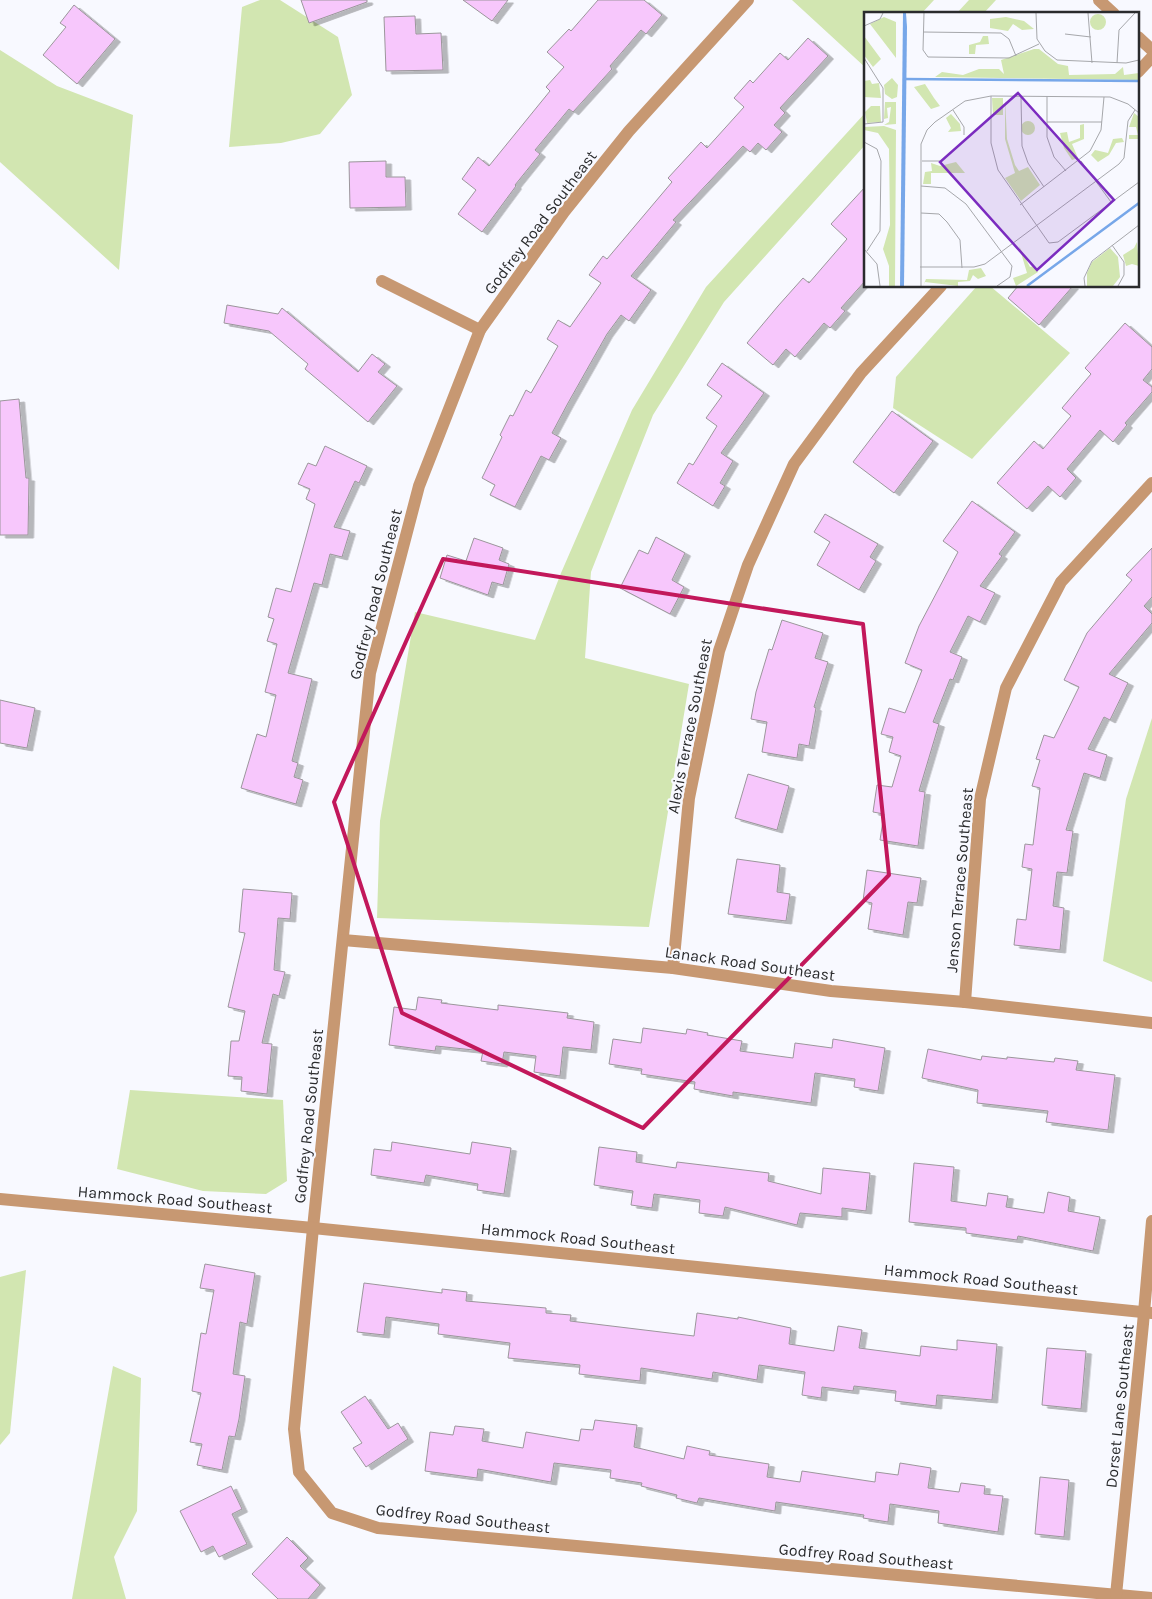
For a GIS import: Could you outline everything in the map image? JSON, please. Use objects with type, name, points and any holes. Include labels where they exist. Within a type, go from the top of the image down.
[{"type":"street","name":"Godfrey Road Southeast","points":[[748,0],[629,131],[564,212],[480,330],[419,486],[370,672],[294,1428],[300,1472],[332,1513],[378,1528],[1152,1598]]},
{"type":"street","points":[[1099,0],[1112,12]]},
{"type":"street","points":[[1140,39],[1152,50]]},
{"type":"street","points":[[1140,70],[1152,57]]},
{"type":"street","points":[[382,281],[480,330]]},
{"type":"street","name":"Alexis Terrace Southeast","points":[[673,968],[689,798],[719,651],[748,564],[794,464],[861,373],[939,288]]},
{"type":"street","name":"Jenson Terrace Southeast","points":[[965,1002],[980,799],[1006,688],[1062,582],[1152,483]]},
{"type":"street","name":"Lanack Road Southeast","points":[[343,940],[673,968],[831,991],[965,1002],[1152,1023]]},
{"type":"street","name":"Hammock Road Southeast","points":[[0,1198],[1148,1312]]},
{"type":"street","name":"Dorset Lane Southeast","points":[[1116,1595],[1148,1312],[1152,1221]]},
{"type":"highlighted area","points":[[443,559],[863,624],[889,875],[643,1128],[402,1013],[334,802]]},
{"type":"green space","points":[[260,0],[280,0],[338,37],[352,95],[320,134],[281,143],[229,147],[242,7]]},
{"type":"green space","points":[[792,0],[934,0],[923,12],[864,12],[864,66]]},
{"type":"green space","points":[[969,0],[996,0],[985,12],[958,12]]},
{"type":"green space","points":[[0,50],[57,86],[133,115],[119,270],[0,162]]},
{"type":"green space","points":[[864,114],[864,146],[724,302],[653,415],[591,572],[585,658],[689,684],[649,927],[377,918],[380,821],[415,612],[535,640],[561,573],[632,410],[706,287]]},
{"type":"green space","points":[[975,288],[992,288],[1070,353],[972,459],[893,408],[896,377]]},
{"type":"green space","points":[[1152,718],[1152,982],[1103,961],[1126,799]]},
{"type":"green space","points":[[130,1090],[283,1100],[287,1181],[266,1194],[203,1191],[117,1169]]},
{"type":"green space","points":[[26,1270],[10,1433],[0,1445],[0,1277]]},
{"type":"green space","points":[[113,1366],[141,1378],[137,1511],[114,1557],[126,1599],[72,1599]]},
{"type":"building","points":[[301,0],[367,0],[367,2],[309,23]]},
{"type":"building","points":[[463,0],[508,0],[492,21]]},
{"type":"building","points":[[598,0],[644,0],[662,15],[646,34],[641,30],[610,66],[612,69],[573,112],[569,109],[535,150],[540,154],[515,185],[482,232],[458,214],[476,190],[462,179],[478,157],[489,166],[550,91],[546,87],[564,67],[547,52],[569,29],[571,31]]},
{"type":"building","points":[[74,5],[115,39],[77,84],[43,55],[66,27],[60,23]]},
{"type":"building","points":[[415,16],[416,34],[441,33],[443,70],[386,71],[384,17]]},
{"type":"building","points":[[808,38],[828,56],[780,108],[785,113],[774,125],[782,132],[766,150],[758,143],[750,152],[743,146],[673,220],[676,222],[631,276],[651,290],[629,321],[621,315],[607,334],[552,433],[561,438],[549,460],[541,456],[515,507],[490,495],[495,485],[482,478],[502,437],[500,435],[510,415],[513,416],[526,390],[531,393],[558,346],[547,339],[558,320],[570,327],[601,283],[589,275],[603,256],[607,259],[672,182],[668,178],[701,142],[707,148],[744,107],[734,98],[750,80],[753,83],[780,53],[788,60]]},
{"type":"building","points":[[386,161],[386,177],[405,177],[406,207],[350,208],[349,162]]},
{"type":"building","points":[[864,188],[864,282],[841,308],[845,311],[830,328],[824,323],[795,357],[786,349],[773,365],[747,343],[803,278],[809,283],[847,239],[831,224]]},
{"type":"building","points":[[1016,288],[1071,288],[1039,325],[1008,298]]},
{"type":"building","points":[[227,305],[278,314],[282,308],[358,372],[372,354],[385,364],[378,372],[397,386],[368,422],[305,369],[308,364],[269,331],[224,323]]},
{"type":"building","points":[[1125,323],[1152,347],[1152,369],[1143,380],[1152,387],[1152,392],[1125,423],[1127,425],[1113,442],[1100,430],[1067,469],[1076,478],[1060,497],[1048,486],[1027,509],[997,483],[1034,441],[1043,449],[1071,416],[1062,408],[1091,374],[1085,368]]},
{"type":"building","points":[[722,363],[764,393],[721,453],[733,461],[720,483],[725,486],[713,506],[677,483],[689,463],[693,465],[717,426],[706,418],[722,396],[707,385]]},
{"type":"building","points":[[19,399],[26,478],[29,478],[28,535],[0,535],[0,401]]},
{"type":"building","points":[[892,411],[933,441],[894,493],[853,462]]},
{"type":"building","points":[[325,446],[367,466],[359,483],[355,481],[334,527],[350,531],[342,557],[330,554],[322,585],[314,583],[288,673],[312,679],[292,761],[298,763],[294,777],[303,780],[296,804],[241,788],[257,734],[266,737],[276,695],[265,692],[277,644],[267,641],[274,619],[268,617],[276,588],[291,592],[315,504],[306,499],[310,489],[298,484],[308,463],[316,466]]},
{"type":"building","points":[[972,501],[1015,532],[999,554],[1002,556],[980,586],[995,593],[980,622],[968,616],[950,652],[962,657],[953,680],[950,679],[933,722],[939,724],[919,791],[925,792],[918,846],[880,840],[884,814],[873,812],[877,785],[892,787],[901,756],[889,752],[893,737],[881,734],[889,708],[905,713],[922,670],[905,663],[919,626],[958,552],[943,541]]},
{"type":"building","points":[[825,514],[878,544],[870,557],[876,561],[859,590],[817,565],[830,542],[814,532]]},
{"type":"building","points":[[656,537],[685,553],[672,580],[684,587],[670,614],[620,588],[639,550],[648,554]]},
{"type":"building","points":[[474,538],[503,548],[499,560],[509,564],[503,585],[492,582],[488,595],[440,578],[447,555],[466,561]]},
{"type":"building","points":[[1152,548],[1152,597],[1144,606],[1152,614],[1152,623],[1109,674],[1128,683],[1110,720],[1104,717],[1088,749],[1107,755],[1100,778],[1084,773],[1066,830],[1073,831],[1067,873],[1057,872],[1053,906],[1064,908],[1060,950],[1014,945],[1017,919],[1026,920],[1032,869],[1022,867],[1025,844],[1033,845],[1040,788],[1032,786],[1040,760],[1036,759],[1044,735],[1054,738],[1079,687],[1064,680],[1087,633],[1132,580],[1126,575]]},
{"type":"building","points":[[782,620],[823,633],[815,658],[828,662],[814,707],[816,708],[809,746],[799,744],[797,758],[762,752],[767,722],[751,719],[756,692],[769,649],[772,650]]},
{"type":"building","points":[[0,700],[35,708],[27,748],[0,743]]},
{"type":"building","points":[[748,774],[789,786],[777,830],[735,818]]},
{"type":"building","points":[[737,859],[780,865],[777,892],[790,894],[786,921],[728,914]]},
{"type":"building","points":[[867,870],[921,878],[917,903],[908,902],[903,935],[868,929],[872,903],[863,901]]},
{"type":"building","points":[[243,889],[292,893],[290,919],[278,918],[274,970],[285,972],[279,996],[273,994],[262,1043],[272,1044],[267,1094],[241,1091],[242,1077],[228,1076],[231,1041],[239,1041],[245,1011],[228,1007],[245,933],[239,932]]},
{"type":"building","points":[[418,997],[442,1000],[441,1003],[498,1010],[498,1005],[568,1013],[567,1018],[594,1022],[591,1050],[563,1047],[560,1076],[534,1072],[536,1056],[504,1052],[502,1064],[481,1061],[483,1051],[436,1046],[435,1051],[389,1045],[394,1007],[416,1010]]},
{"type":"building","points":[[643,1028],[686,1034],[687,1029],[708,1033],[707,1035],[742,1041],[740,1051],[793,1058],[795,1043],[832,1048],[833,1039],[885,1048],[878,1091],[854,1087],[855,1079],[815,1073],[811,1103],[733,1092],[733,1096],[694,1089],[695,1082],[641,1074],[642,1069],[609,1064],[613,1039],[641,1043]]},
{"type":"building","points":[[928,1049],[981,1060],[982,1056],[1054,1062],[1055,1058],[1078,1061],[1076,1070],[1115,1075],[1108,1130],[1046,1122],[1048,1111],[977,1103],[978,1090],[922,1078]]},
{"type":"building","points":[[392,1142],[470,1154],[472,1142],[511,1148],[504,1194],[477,1190],[478,1184],[426,1175],[424,1183],[371,1175],[374,1149],[391,1151]]},
{"type":"building","points":[[599,1147],[637,1152],[636,1162],[676,1168],[677,1162],[769,1173],[768,1181],[821,1194],[823,1168],[870,1173],[866,1211],[842,1208],[842,1217],[800,1213],[797,1225],[725,1207],[723,1216],[699,1213],[700,1200],[654,1194],[652,1208],[631,1205],[633,1191],[594,1185]]},
{"type":"building","points":[[914,1163],[954,1167],[951,1201],[986,1206],[988,1193],[1008,1196],[1006,1207],[1044,1213],[1048,1192],[1070,1197],[1068,1211],[1100,1217],[1093,1251],[1018,1236],[1017,1240],[966,1233],[966,1228],[909,1222]]},
{"type":"building","points":[[205,1264],[255,1273],[247,1324],[240,1322],[233,1374],[245,1376],[239,1419],[235,1437],[229,1436],[222,1470],[197,1465],[202,1444],[190,1442],[201,1393],[192,1391],[201,1333],[206,1334],[214,1290],[200,1288]]},
{"type":"building","points":[[364,1283],[442,1293],[442,1289],[467,1292],[466,1301],[546,1308],[546,1313],[571,1315],[570,1321],[694,1336],[697,1313],[738,1319],[738,1317],[791,1328],[789,1344],[834,1351],[838,1326],[862,1330],[859,1348],[920,1356],[921,1346],[957,1350],[957,1340],[997,1344],[992,1400],[937,1395],[936,1406],[895,1401],[896,1391],[854,1386],[853,1391],[822,1387],[821,1398],[802,1395],[805,1372],[759,1365],[757,1380],[713,1372],[712,1379],[641,1368],[640,1381],[579,1374],[580,1365],[508,1358],[510,1343],[438,1334],[439,1324],[386,1317],[384,1335],[357,1332]]},
{"type":"building","points":[[1047,1348],[1086,1351],[1081,1409],[1042,1405]]},
{"type":"building","points":[[365,1396],[388,1429],[398,1423],[408,1439],[366,1467],[353,1448],[362,1443],[341,1412]]},
{"type":"building","points":[[595,1420],[637,1425],[634,1447],[684,1459],[687,1446],[710,1451],[709,1455],[769,1464],[767,1477],[800,1482],[802,1471],[875,1482],[876,1472],[898,1475],[900,1463],[931,1468],[928,1488],[959,1492],[961,1483],[985,1486],[984,1494],[1003,1496],[998,1532],[938,1523],[939,1511],[890,1504],[888,1522],[863,1518],[864,1515],[776,1502],[775,1511],[699,1498],[697,1503],[676,1498],[677,1495],[641,1486],[642,1483],[610,1478],[611,1470],[554,1463],[551,1482],[478,1469],[477,1478],[425,1471],[430,1432],[453,1435],[455,1426],[484,1429],[482,1441],[523,1448],[526,1432],[579,1441],[581,1429],[593,1430]]},
{"type":"building","points":[[1040,1477],[1069,1480],[1064,1537],[1035,1534]]},
{"type":"building","points":[[231,1486],[242,1509],[232,1514],[247,1544],[219,1557],[213,1546],[201,1552],[180,1511]]},
{"type":"building","points":[[287,1537],[308,1558],[300,1566],[320,1585],[308,1599],[278,1599],[252,1574]]}]
